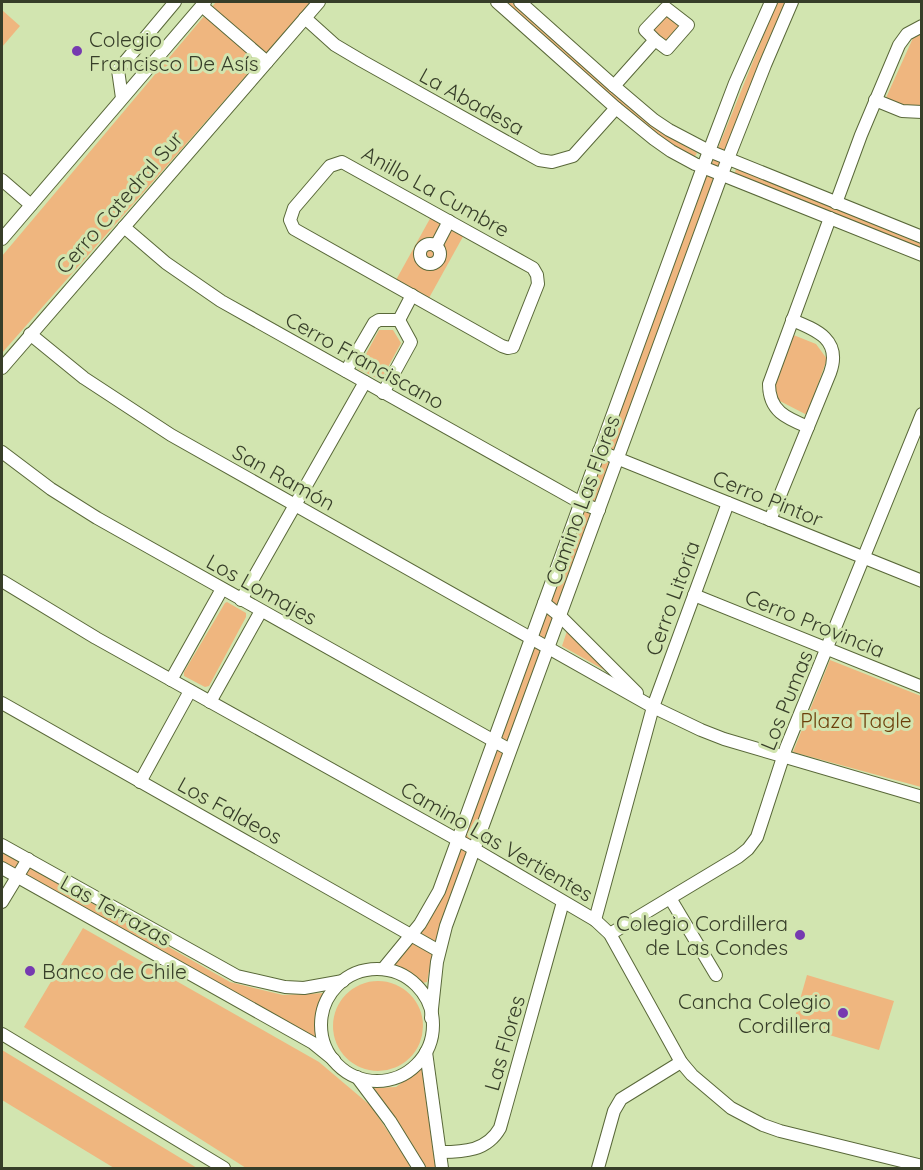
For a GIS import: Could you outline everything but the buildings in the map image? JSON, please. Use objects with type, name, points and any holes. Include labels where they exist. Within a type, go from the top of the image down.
[{"type":"street","points":[[122,98],[118,70],[175,2]]},
{"type":"street","name":"Cerro Catedral Sur","points":[[2,368],[319,2]]},
{"type":"street","points":[[497,2],[662,146],[703,167],[921,255]]},
{"type":"street","name":"Camino Las Flores","points":[[383,969],[412,935],[434,902],[703,167],[735,83],[771,2]]},
{"type":"street","name":"Camino Las Flores","points":[[431,1018],[439,951],[446,926],[722,174],[792,2]]},
{"type":"street","points":[[2,238],[203,4],[267,62]]},
{"type":"street","points":[[528,4],[614,86],[654,120],[685,140],[921,237]]},
{"type":"street","points":[[661,5],[688,25],[667,50],[655,40],[645,30],[661,5]]},
{"type":"street","name":"La Abadesa","points":[[305,18],[335,45],[539,160],[552,162],[573,156],[616,108]]},
{"type":"street","points":[[836,202],[875,100],[902,39],[921,26]]},
{"type":"street","points":[[614,86],[655,40]]},
{"type":"street","points":[[875,100],[902,111],[921,112]]},
{"type":"street","name":"Anillo La Cumbre","points":[[342,162],[530,266],[536,272],[538,280],[537,288],[514,345],[510,348],[502,346],[412,295],[297,232],[290,220],[292,212],[330,166],[342,162]]},
{"type":"street","points":[[2,180],[31,205]]},
{"type":"street","points":[[808,427],[780,414],[772,404],[769,392],[770,377],[830,218]]},
{"type":"street","points":[[436,246],[449,221]]},
{"type":"street","name":"Cerro Franciscano","points":[[124,227],[166,262],[221,302],[580,503],[598,510]]},
{"type":"street","points":[[399,320],[412,295]]},
{"type":"street","points":[[345,371],[374,323],[379,320],[399,320]]},
{"type":"street","points":[[383,393],[411,342],[399,320]]},
{"type":"street","points":[[770,520],[832,367],[833,355],[829,342],[819,332],[792,320]]},
{"type":"street","name":"San Ramón","points":[[30,334],[84,378],[137,415],[650,705],[708,733],[921,797]]},
{"type":"street","points":[[241,600],[365,382]]},
{"type":"street","name":"Los Pumas","points":[[610,934],[738,857],[752,845],[760,829],[783,755],[921,414]]},
{"type":"street","name":"Cerro Pintor","points":[[599,451],[921,581]]},
{"type":"street","name":"Los Lomajes","points":[[2,452],[51,489],[97,518],[510,750]]},
{"type":"street","name":"Cerro Litoria","points":[[595,920],[650,705],[728,503]]},
{"type":"street","name":"Camino Las Vertientes","points":[[2,581],[60,617],[474,849],[595,920],[610,934],[681,1062],[704,1087],[731,1108],[780,1131],[921,1166]]},
{"type":"street","points":[[171,680],[222,590]]},
{"type":"street","name":"Cerro Provincia","points":[[694,595],[921,687]]},
{"type":"street","points":[[544,603],[650,705]]},
{"type":"street","points":[[210,702],[261,611]]},
{"type":"street","points":[[140,782],[190,691]]},
{"type":"street","name":"Los Faldeos","points":[[2,703],[439,951]]},
{"type":"street","name":"Las Terrazas","points":[[2,845],[237,976],[256,982],[304,988],[343,981]]},
{"type":"street","points":[[2,902],[28,859]]},
{"type":"street","name":"Las Terrazas","points":[[2,868],[313,1043],[334,1060]]},
{"type":"street","points":[[670,898],[716,975]]},
{"type":"street","name":"Las Flores","points":[[441,1152],[482,1147],[500,1128],[563,902]]},
{"type":"street","points":[[161,958],[171,940]]},
{"type":"street","points":[[383,969],[403,975],[419,988],[429,1007],[432,1029],[426,1052],[418,1064],[400,1077],[379,1082],[357,1077],[347,1072],[334,1060],[322,1037],[322,1020],[330,995],[343,981],[357,972],[383,969]]},
{"type":"street","points":[[2,1034],[224,1168]]},
{"type":"street","points":[[426,1052],[442,1168]]},
{"type":"street","points":[[598,1168],[614,1112],[621,1099],[681,1062]]},
{"type":"street","points":[[357,1077],[396,1130],[419,1168]]},
{"type":"green space","points":[[216,2],[311,2],[2,353],[2,256]]},
{"type":"green space","points":[[503,2],[511,2],[664,134],[697,153],[694,158],[672,146],[635,116]]},
{"type":"green space","points":[[777,2],[787,2],[767,43],[712,183],[548,639],[450,896],[432,956],[427,982],[422,983],[406,972],[392,968],[391,964],[417,937],[438,905],[706,178]]},
{"type":"green space","points":[[2,10],[20,26],[2,47]]},
{"type":"green space","points":[[666,12],[682,26],[667,45],[650,30]]},
{"type":"green space","points":[[921,34],[921,108],[885,100],[913,38]]},
{"type":"green space","points":[[736,168],[921,244],[921,249],[735,173]]},
{"type":"green space","points":[[432,215],[465,233],[429,298],[396,280]]},
{"type":"green space","points":[[379,330],[393,330],[401,343],[381,380],[358,369]]},
{"type":"green space","points":[[791,334],[816,344],[827,359],[807,415],[776,399],[774,379]]},
{"type":"green space","points":[[227,602],[246,613],[246,617],[209,686],[205,687],[184,676],[184,672]]},
{"type":"green space","points":[[567,631],[607,670],[606,671],[562,646]]},
{"type":"green space","name":"Plaza Tagle","points":[[830,660],[921,696],[921,787],[793,752]]},
{"type":"green space","points":[[2,852],[230,982],[283,995],[325,993],[317,1013],[317,1035],[312,1037],[2,861]]},
{"type":"green space","points":[[83,928],[319,1062],[371,1106],[409,1163],[410,1168],[246,1168],[24,1027]]},
{"type":"green space","name":"Cancha Colegio Cordillera","points":[[807,975],[894,1001],[879,1050],[793,1024]]},
{"type":"green space","points":[[378,981],[395,985],[410,994],[419,1009],[423,1026],[419,1043],[410,1058],[395,1067],[378,1071],[361,1067],[346,1058],[337,1043],[333,1026],[337,1009],[346,994],[361,985]]},
{"type":"green space","points":[[2,1050],[197,1168],[114,1168],[2,1100]]},
{"type":"green space","points":[[422,1068],[434,1127],[436,1168],[426,1168],[374,1088],[396,1087]]},
{"type":"place","name":"Colegio Francisco De Asís","points":[[77,51]]},
{"type":"place","name":"Colegio Cordillera de Las Condes","points":[[800,935]]},
{"type":"place","name":"Banco de Chile","points":[[30,971]]},
{"type":"place","name":"Cancha Colegio Cordillera","points":[[843,1013]]}]
